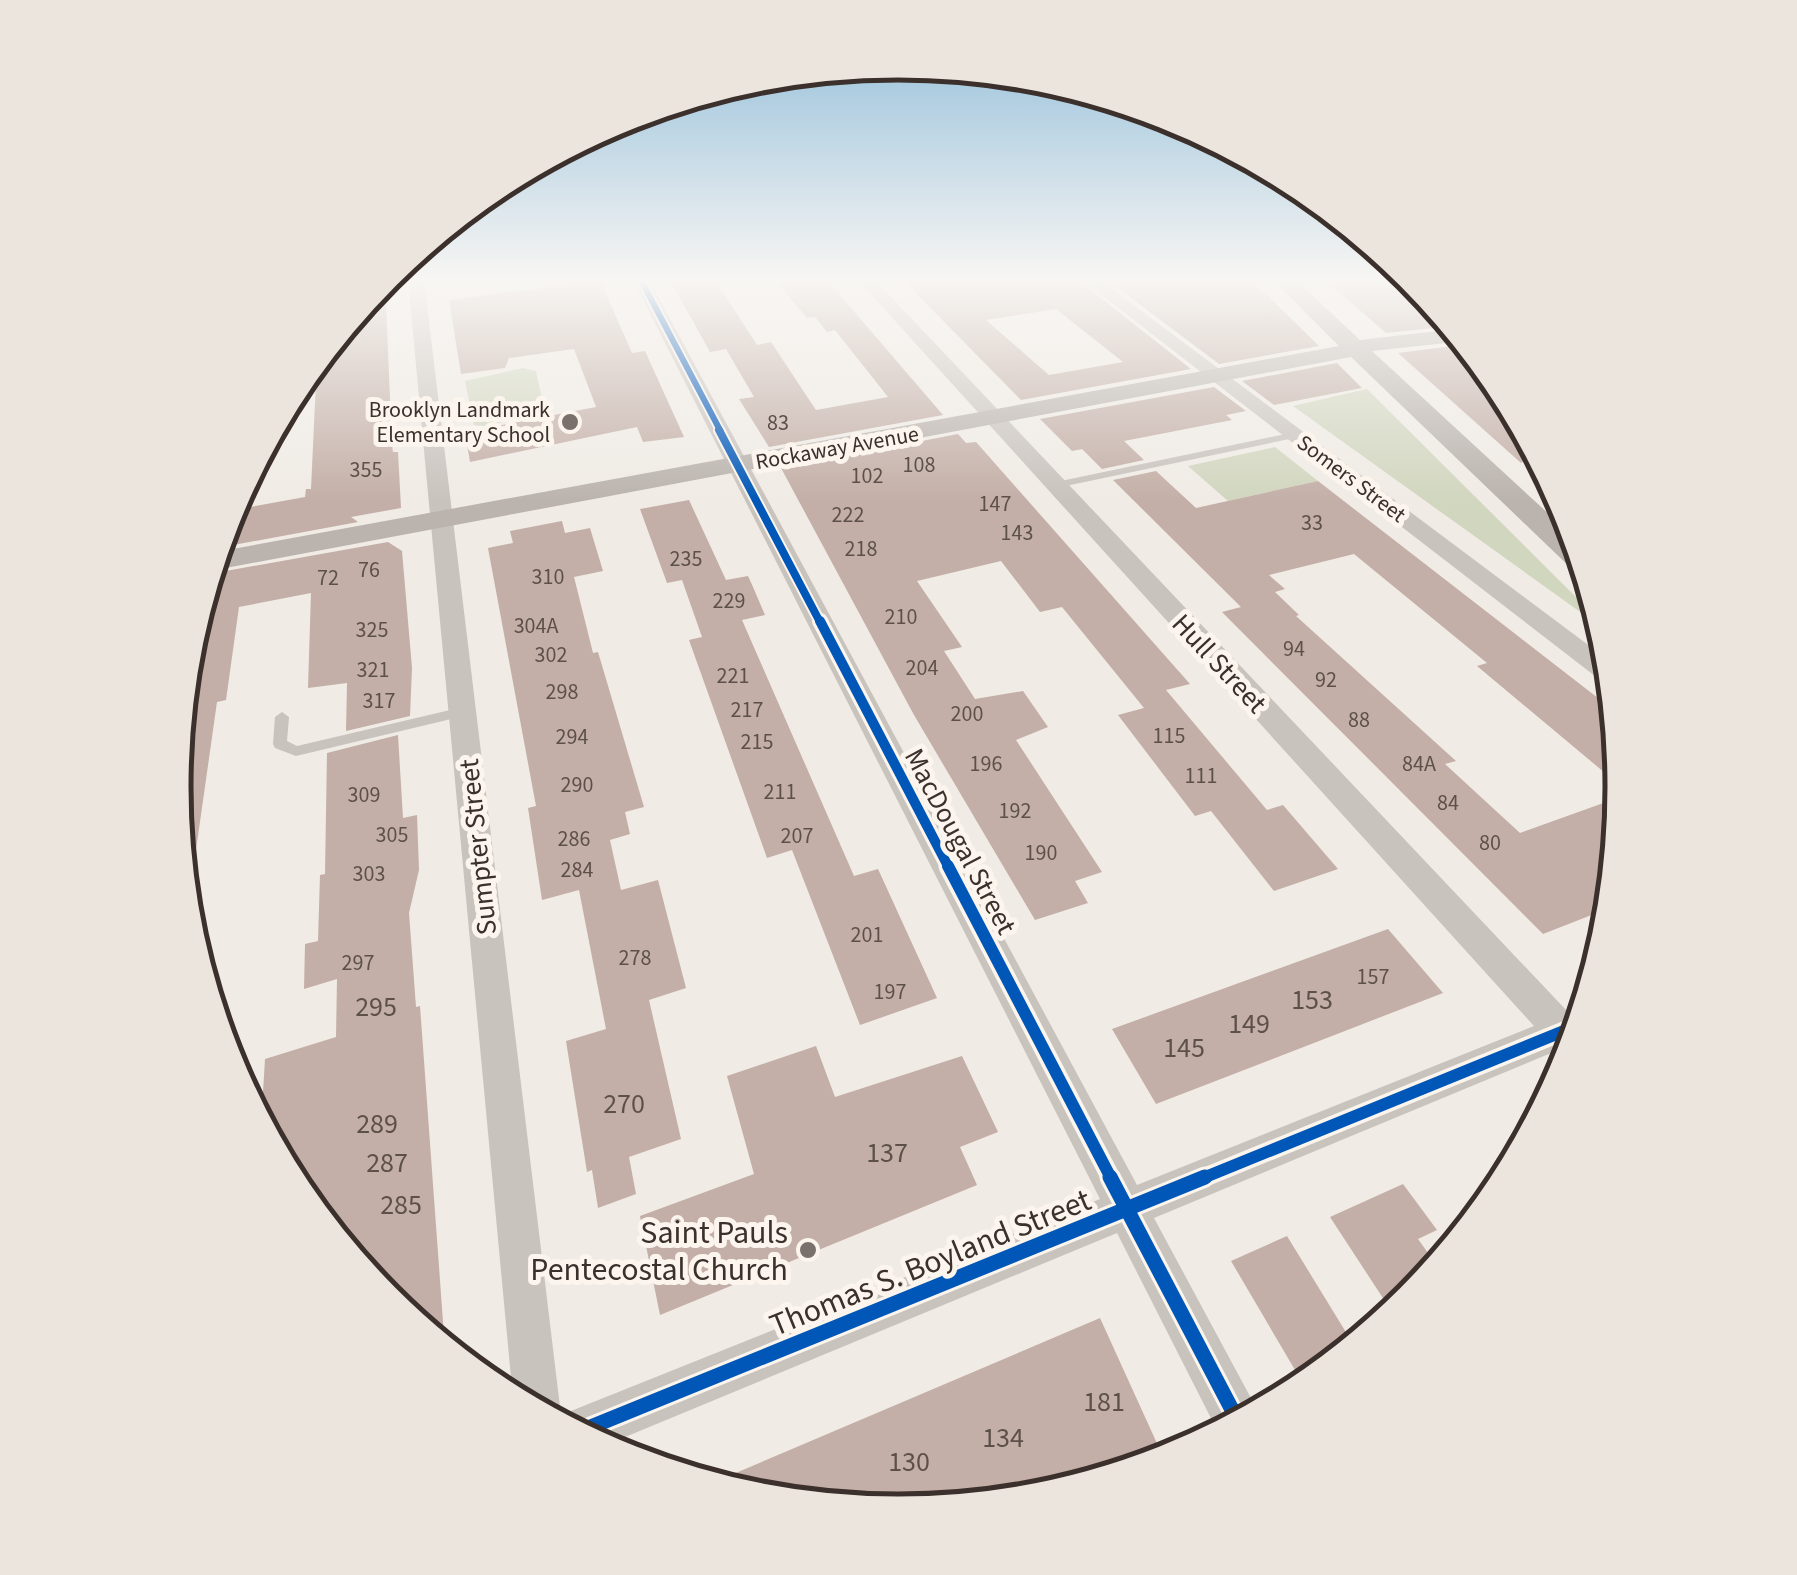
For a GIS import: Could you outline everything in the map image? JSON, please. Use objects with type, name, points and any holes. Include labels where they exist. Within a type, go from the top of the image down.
[{"type":"main road","name":"Rockaway Avenue","points":[[229,559],[1220,378],[1328,354]]},
{"type":"main road","points":[[1358,354],[1562,543]]},
{"type":"street","name":"Sumpter Street","points":[[424,354],[536,1395]]},
{"type":"street","name":"MacDougal Street","points":[[680,354],[1233,1410]]},
{"type":"street","name":"Hull Street","points":[[934,354],[1564,1025]]},
{"type":"street","name":"Somers Street","points":[[1188,354],[1594,663]]},
{"type":"street","name":"Thomas S. Boyland Street","points":[[594,1426],[1559,1038]]},
{"type":"lane","points":[[1056,485],[1295,435]]},
{"type":"lane","points":[[282,717],[280,744],[296,751],[463,712]]},
{"type":"green space","points":[[523,368],[536,371],[545,413],[474,425],[465,381]]},
{"type":"green space","points":[[1367,389],[1582,603],[1584,615],[1293,406]]},
{"type":"green space","points":[[1275,447],[1318,481],[1228,501],[1188,466]]},
{"type":"building","points":[[340,354],[388,354],[392,445],[393,452],[398,452],[401,508],[351,517],[358,522],[235,545],[249,507],[305,497],[306,489],[311,489],[316,386]]},
{"type":"building","name":"Brooklyn Landmark Elementary School","points":[[458,354],[542,354],[509,358],[505,368],[461,374]]},
{"type":"building","name":"Brooklyn Landmark Elementary School","points":[[576,354],[646,354],[684,437],[643,442],[637,427],[470,462],[465,432],[596,407]]},
{"type":"building","points":[[729,354],[779,354],[816,410],[888,397],[854,354],[890,354],[943,415],[769,447],[739,399],[754,397]]},
{"type":"building","points":[[975,354],[1024,354],[1049,375],[1123,362],[1112,354],[1171,354],[1191,369],[1021,400]]},
{"type":"building","points":[[1205,354],[1277,354],[1219,364]]},
{"type":"building","points":[[1399,354],[1457,354],[1511,434],[1525,460],[1521,463]]},
{"type":"building","points":[[1337,363],[1362,388],[1274,405],[1242,381]]},
{"type":"building","points":[[1214,387],[1246,411],[1226,415],[1232,420],[1124,441],[1144,460],[1102,469],[1082,449],[1072,451],[1040,419]]},
{"type":"building","points":[[958,434],[966,443],[976,442],[1190,684],[1166,690],[1267,810],[1283,805],[1338,869],[1274,891],[1211,811],[1195,816],[1118,715],[1144,708],[1062,607],[1040,612],[1001,561],[917,581],[962,647],[944,651],[975,699],[1023,691],[1048,727],[1016,740],[1102,872],[1075,881],[1088,903],[1035,920],[914,715],[781,468]]},
{"type":"building","points":[[1156,471],[1196,508],[1318,481],[1600,700],[1605,773],[1477,666],[1487,663],[1354,554],[1269,575],[1285,589],[1275,592],[1299,615],[1296,616],[1456,761],[1445,764],[1520,833],[1605,802],[1594,914],[1543,934],[1222,612],[1241,607],[1113,480]]},
{"type":"building","points":[[689,500],[726,580],[748,576],[753,587],[765,615],[742,620],[854,876],[878,869],[937,998],[860,1025],[792,850],[767,858],[689,640],[702,637],[682,580],[667,583],[640,509]]},
{"type":"building","points":[[562,521],[565,533],[590,528],[603,571],[574,577],[593,653],[598,652],[644,807],[625,812],[630,834],[610,840],[621,890],[658,880],[686,988],[649,1000],[681,1139],[629,1157],[636,1194],[598,1208],[592,1170],[587,1172],[566,1041],[606,1029],[579,890],[542,900],[528,808],[536,806],[488,548],[513,543],[510,531]]},
{"type":"building","points":[[388,542],[402,551],[412,668],[410,716],[346,731],[347,683],[308,688],[311,593],[239,607],[226,700],[217,702],[195,857],[191,788],[197,695],[225,571]]},
{"type":"building","points":[[398,735],[403,818],[417,815],[419,870],[409,913],[416,1007],[420,1006],[444,1329],[398,1288],[337,1218],[310,1181],[263,1097],[265,1059],[336,1037],[337,979],[304,989],[305,944],[318,941],[320,875],[325,874],[327,753]]},
{"type":"building","points":[[1388,929],[1443,993],[1156,1104],[1112,1029]]},
{"type":"building","points":[[816,1046],[835,1097],[962,1056],[998,1132],[960,1147],[977,1185],[660,1315],[640,1216],[754,1174],[727,1076]]},
{"type":"building","points":[[1403,1184],[1437,1230],[1418,1239],[1429,1255],[1385,1301],[1330,1217]]},
{"type":"building","points":[[1287,1236],[1347,1334],[1297,1373],[1231,1261]]},
{"type":"building","points":[[1100,1318],[1158,1445],[1082,1471],[991,1489],[945,1493],[852,1493],[732,1475]]},
{"type":"cycle path","points":[[679,354],[1232,1410]]},
{"type":"cycle path","points":[[594,1426],[1562,1032]]},
{"type":"place","name":"Brooklyn Landmark Elementary School","points":[[570,422]]},
{"type":"place","name":"Saint Pauls Pentecostal Church","points":[[808,1250]]}]
